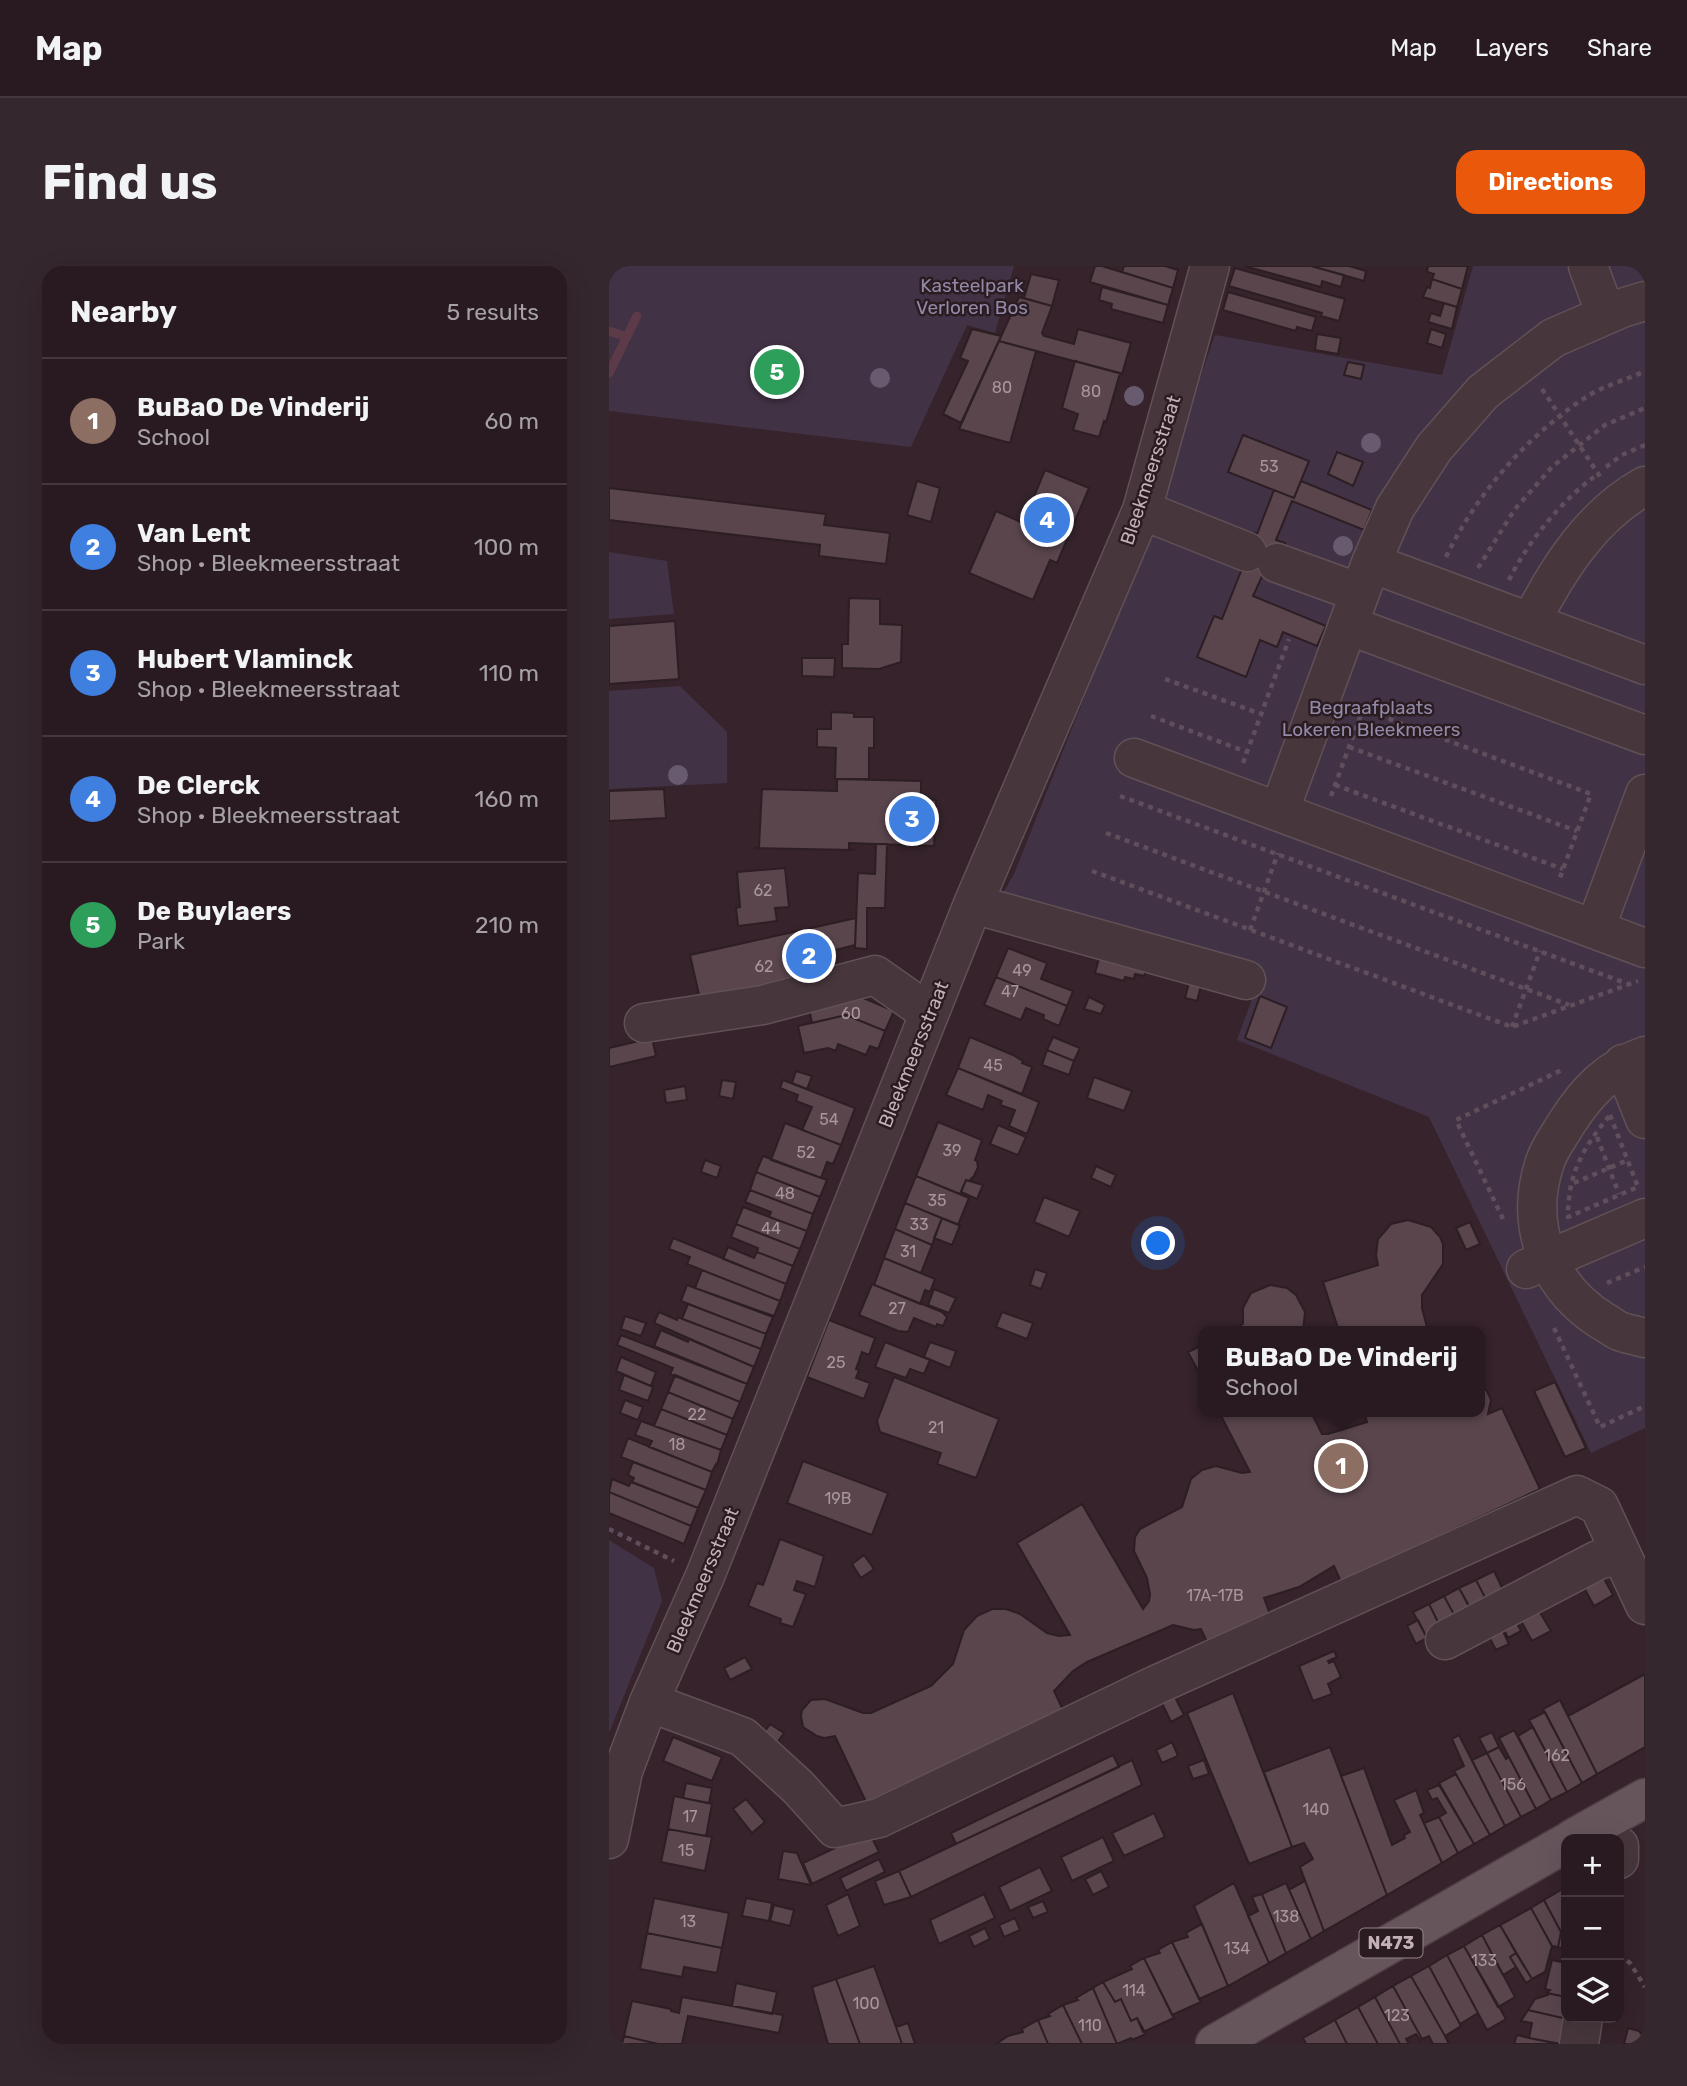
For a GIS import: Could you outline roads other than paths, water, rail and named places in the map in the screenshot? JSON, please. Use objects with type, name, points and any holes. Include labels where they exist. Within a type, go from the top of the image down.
[{"type":"main road","points":[[1591,1834],[1624,1825]]},
{"type":"main road","name":"N473","points":[[1215,2044],[1561,1846]]},
{"type":"street","name":"Bleekmeersstraat","points":[[609,1839],[623,1771],[649,1702],[705,1576],[973,904],[1142,510],[1210,266]]},
{"type":"street","points":[[1587,266],[1607,315]]},
{"type":"street","points":[[1297,818],[1360,594],[1395,508],[1434,448],[1483,392],[1538,382],[1553,338],[1645,301]]},
{"type":"street","points":[[1531,622],[1572,553],[1602,518],[1632,495]]},
{"type":"street","points":[[1142,510],[1360,594],[1645,735]]},
{"type":"street","points":[[1360,594],[1448,592],[1645,665]]},
{"type":"street","points":[[1134,758],[1645,948]]},
{"type":"street","points":[[1595,929],[1643,807]]},
{"type":"street","points":[[973,904],[1246,980]]},
{"type":"street","points":[[644,1023],[763,1005],[876,975],[929,1013]]},
{"type":"street","points":[[1645,1119],[1634,1060],[1609,1074],[1576,1108],[1545,1161],[1538,1194],[1537,1264],[1589,1312],[1617,1330],[1645,1338]]},
{"type":"street","points":[[1537,1264],[1632,1213]]},
{"type":"street","points":[[649,1702],[743,1737],[798,1787],[835,1828],[879,1818],[1156,1685],[1577,1495],[1599,1506],[1645,1605]]},
{"type":"street","points":[[1445,1640],[1598,1560],[1622,1554]]},
{"type":"street","points":[[1579,2044],[1582,2023]]},
{"type":"waterway","points":[[609,373],[637,316]]},
{"type":"waterway","points":[[609,331],[627,337]]},
{"type":"place","name":"De Buylaers","points":[[777,372]]},
{"type":"place","name":"De Clerck","points":[[1047,520]]},
{"type":"place","name":"Hubert Vlaminck","points":[[912,819]]},
{"type":"place","name":"Van Lent","points":[[809,956]]},
{"type":"place","name":"BuBaO De Vinderij","points":[[1341,1466]]},
{"type":"park label","name":"Kasteelpark Verloren Bos","points":[[972,296]]},
{"type":"park label","name":"Begraafplaats Lokeren Bleekmeers","points":[[1371,718]]}]
